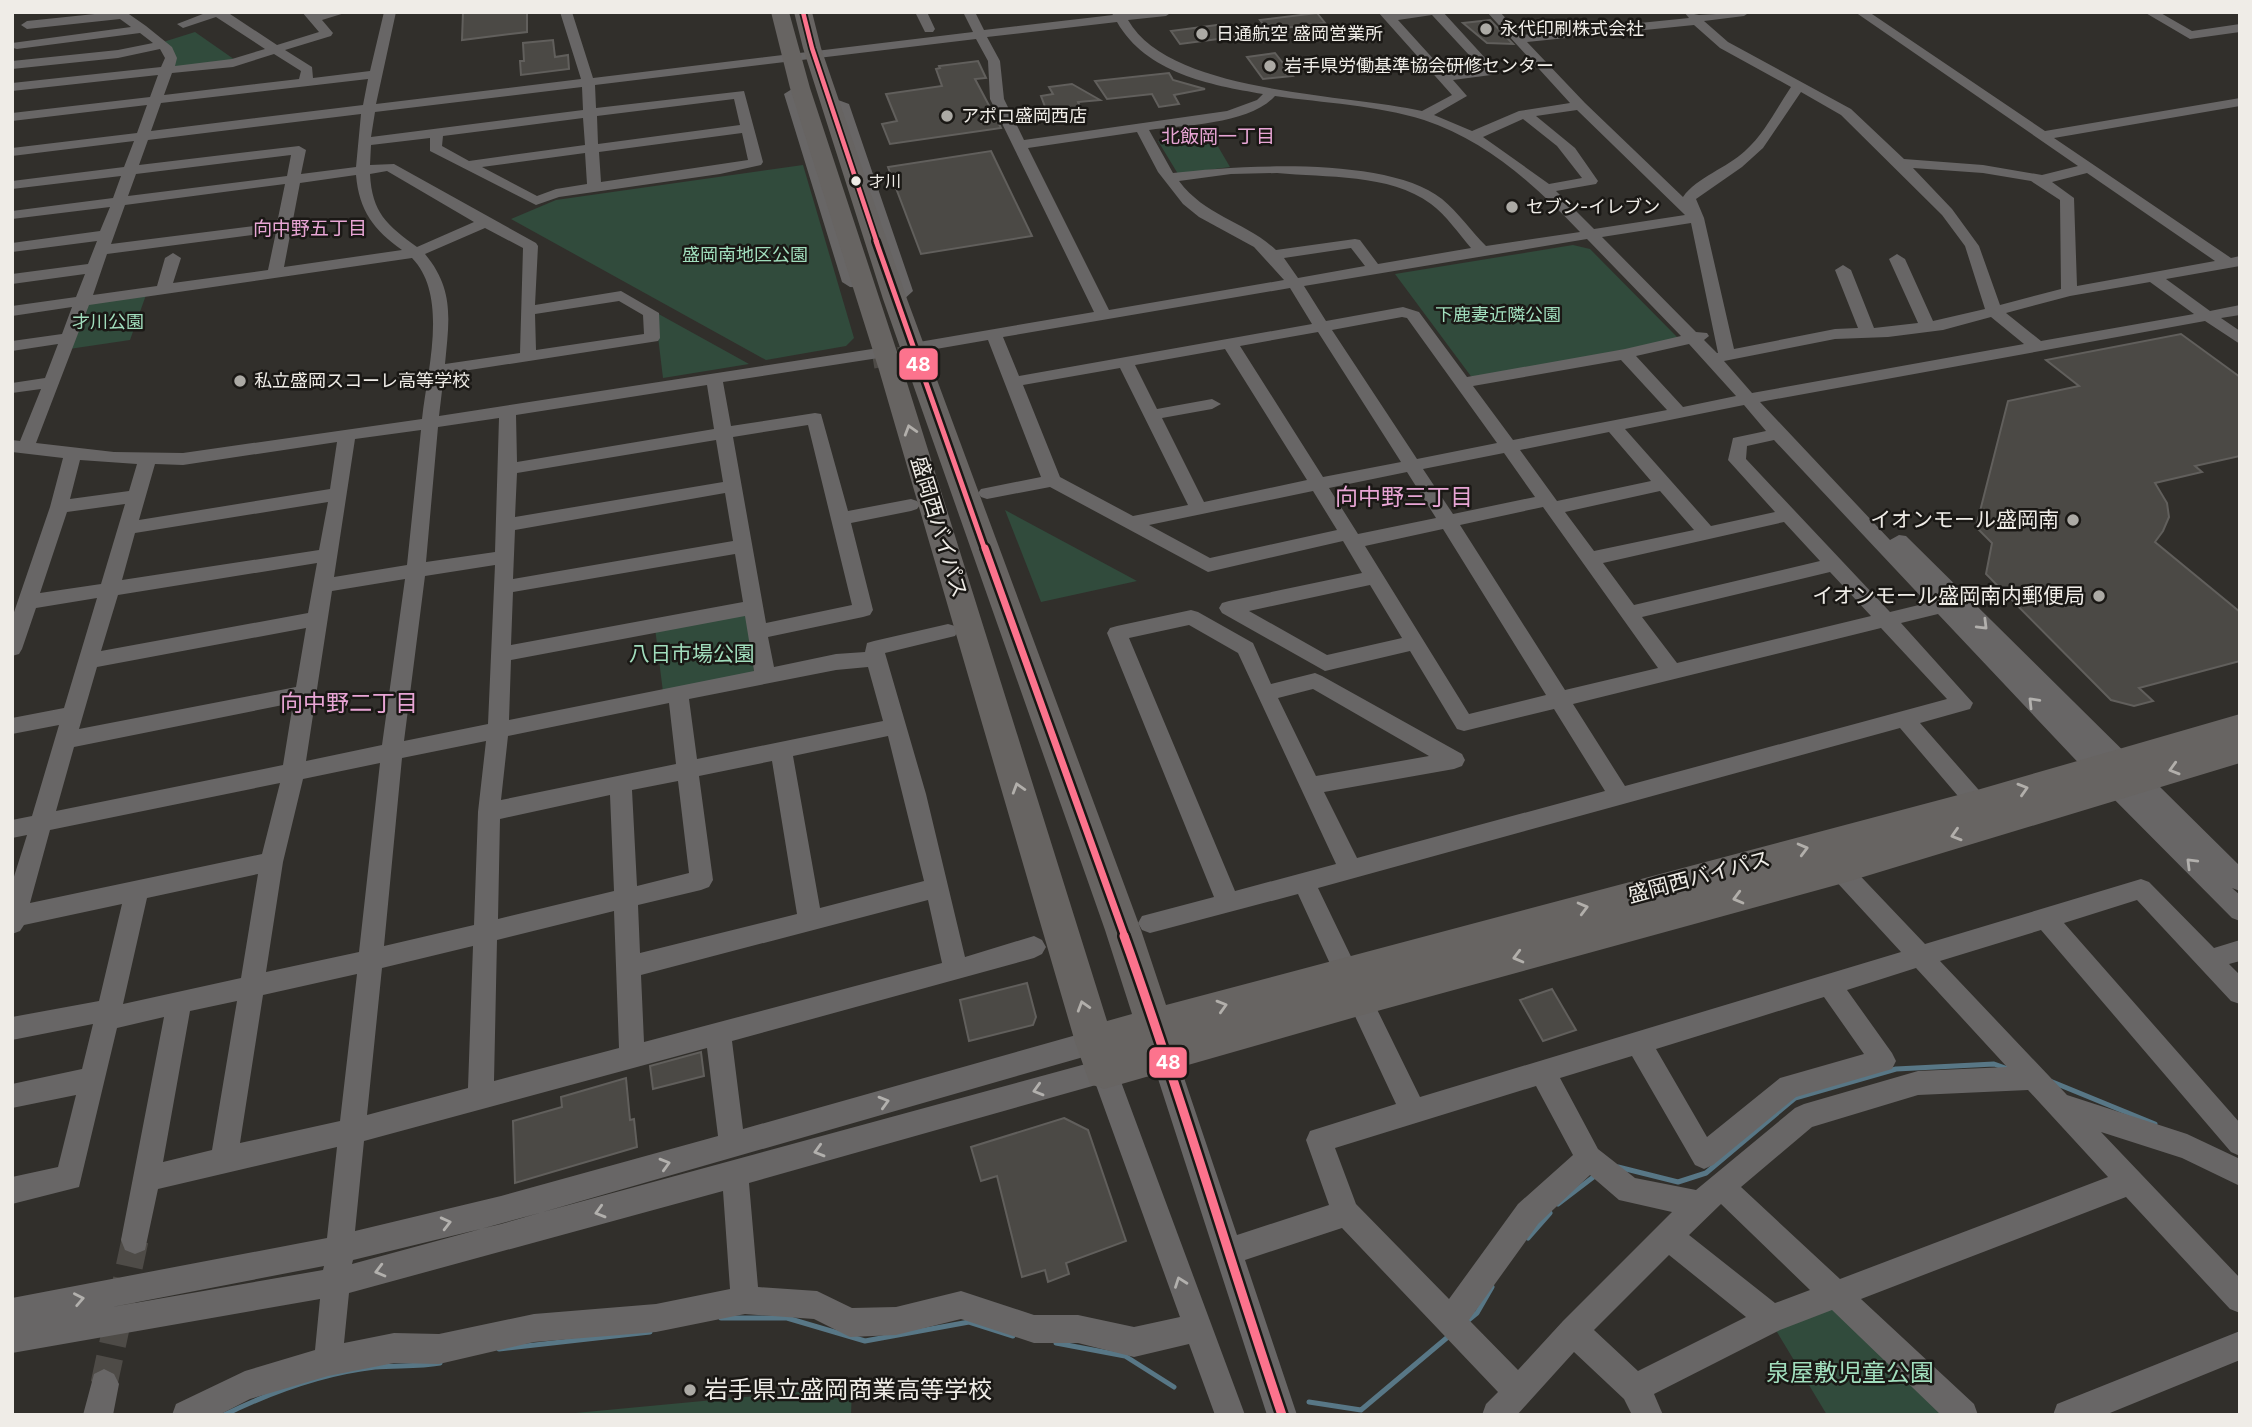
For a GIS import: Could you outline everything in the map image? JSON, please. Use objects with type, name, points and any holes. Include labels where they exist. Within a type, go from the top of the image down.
[{"type":"highway","name":"盛岡西バイパス","points":[[780,12],[830,101],[895,299],[899,350],[1099,1057],[1976,803],[2240,750]]},
{"type":"highway","name":"盛岡西バイパス","points":[[807,15],[800,88],[863,285],[899,350],[1160,1039]]},
{"type":"highway","name":"盛岡西バイパス","points":[[1352,985],[1840,870],[2116,773],[2240,726]]},
{"type":"street","points":[[15,50],[34,12]]},
{"type":"street","points":[[311,15],[342,12]]},
{"type":"street","points":[[328,1361],[392,753],[416,571],[442,310],[439,292],[428,268],[415,253],[388,235],[366,206],[361,171],[370,105],[390,12]]},
{"type":"street","points":[[566,12],[587,80],[594,187]]},
{"type":"street","points":[[921,12],[929,29]]},
{"type":"street","points":[[969,12],[994,61],[997,99],[1104,316]]},
{"type":"street","points":[[12,152],[144,133],[1118,14],[1166,12]]},
{"type":"street","points":[[1387,15],[1430,12]]},
{"type":"street","points":[[1436,12],[1491,71],[1444,78]]},
{"type":"street","points":[[1493,12],[1580,106],[1697,218]]},
{"type":"street","points":[[1519,39],[1744,12]]},
{"type":"street","points":[[1861,12],[2088,168],[2234,262]]},
{"type":"street","points":[[2150,12],[2190,35],[2240,28]]},
{"type":"street","points":[[183,24],[218,13],[308,71],[305,83]]},
{"type":"street","points":[[1118,14],[1137,42],[1173,65],[1208,78],[1273,91],[1387,106],[1423,116],[1473,136],[1498,150],[1546,189],[1692,339],[1720,357],[1748,399],[1778,434],[1942,606],[2116,773],[2240,881]]},
{"type":"street","points":[[27,25],[122,15],[168,50],[171,58],[52,382],[20,445],[74,453],[147,460],[220,455],[899,350],[1482,251],[1697,218]]},
{"type":"street","points":[[12,87],[233,63],[327,33],[311,15]]},
{"type":"street","points":[[1387,15],[1460,96],[1423,116]]},
{"type":"street","points":[[1693,17],[1724,45],[1846,112],[1900,163],[1947,212],[1972,246],[1994,312],[2037,346]]},
{"type":"street","points":[[15,50],[142,29]]},
{"type":"street","points":[[12,65],[118,54],[163,46]]},
{"type":"street","points":[[12,117],[377,74]]},
{"type":"street","points":[[1720,357],[1722,331],[1697,218],[1689,199],[1693,193],[1751,153],[1774,125],[1784,105],[1799,86]]},
{"type":"street","points":[[1020,145],[1229,115],[1262,103],[1273,91]]},
{"type":"street","points":[[365,142],[739,94],[756,162],[720,170],[556,193],[536,201],[435,148],[437,133]]},
{"type":"street","points":[[2042,136],[2240,102]]},
{"type":"street","points":[[1473,136],[1524,114],[1580,106]]},
{"type":"street","points":[[1524,114],[1552,133],[1581,162],[1591,181],[1546,189]]},
{"type":"street","points":[[467,165],[747,128]]},
{"type":"street","points":[[1141,128],[1181,194],[1199,211],[1254,238],[1274,256],[1448,521],[1619,795]]},
{"type":"street","points":[[12,146],[144,133]]},
{"type":"street","points":[[12,185],[299,150],[275,273]]},
{"type":"street","points":[[1900,163],[1983,169],[2035,177],[2067,198],[2069,292]]},
{"type":"street","points":[[12,215],[389,167],[531,246],[527,311],[528,356]]},
{"type":"street","points":[[2041,180],[2088,168]]},
{"type":"street","points":[[1170,178],[1231,170],[1276,169],[1378,178],[1402,184],[1436,201],[1482,251]]},
{"type":"street","points":[[12,311],[415,253],[485,222]]},
{"type":"street","points":[[101,250],[284,227]]},
{"type":"street","points":[[12,248],[107,235]]},
{"type":"street","points":[[1274,256],[1355,243],[1375,270]]},
{"type":"street","points":[[163,289],[173,258]]},
{"type":"street","points":[[1897,259],[1928,327]]},
{"type":"street","points":[[1720,357],[1835,334],[1928,327],[2069,292],[2234,262]]},
{"type":"street","points":[[12,279],[95,268]]},
{"type":"street","points":[[1843,270],[1868,332]]},
{"type":"street","points":[[2153,277],[2240,339]]},
{"type":"street","points":[[436,370],[652,338],[651,313],[621,296],[527,311]]},
{"type":"street","points":[[1131,523],[1748,399],[2240,310]]},
{"type":"street","points":[[1013,382],[1403,312],[1413,315],[1671,671]]},
{"type":"street","points":[[1462,383],[1625,354],[1722,331]]},
{"type":"street","points":[[994,334],[1052,481]]},
{"type":"street","points":[[12,346],[69,338]]},
{"type":"street","points":[[1230,343],[1464,723],[1942,606]]},
{"type":"street","points":[[1625,354],[1679,413]]},
{"type":"street","points":[[1125,361],[1199,509]]},
{"type":"street","points":[[714,378],[765,676]]},
{"type":"street","points":[[12,387],[52,382]]},
{"type":"street","points":[[1748,399],[1765,407],[1865,507],[2116,773],[2240,911]]},
{"type":"street","points":[[1152,415],[1212,404]]},
{"type":"street","points":[[481,1096],[489,812],[498,732],[504,587],[507,410]]},
{"type":"street","points":[[508,469],[815,418],[863,610],[758,632]]},
{"type":"street","points":[[1614,427],[1708,534]]},
{"type":"street","points":[[1150,923],[1964,703],[1737,460],[1739,442],[1778,434]]},
{"type":"street","points":[[224,1160],[272,862],[293,772],[347,436]]},
{"type":"street","points":[[13,644],[59,507],[74,453]]},
{"type":"street","points":[[147,460],[13,919],[272,862]]},
{"type":"street","points":[[987,494],[1052,481],[1208,565],[1665,484]]},
{"type":"street","points":[[506,525],[733,486]]},
{"type":"street","points":[[127,528],[338,494]]},
{"type":"street","points":[[59,507],[137,496]]},
{"type":"street","points":[[840,519],[911,505]]},
{"type":"street","points":[[1865,507],[1861,510],[1905,556],[1917,580]]},
{"type":"street","points":[[1588,559],[1790,515]]},
{"type":"street","points":[[504,587],[741,546]]},
{"type":"street","points":[[27,602],[328,555]]},
{"type":"street","points":[[324,585],[505,557]]},
{"type":"street","points":[[1629,613],[1836,564]]},
{"type":"street","points":[[1374,577],[1229,608],[1325,663],[1413,643]]},
{"type":"street","points":[[501,654],[753,607]]},
{"type":"street","points":[[1228,903],[1117,633],[1191,617],[1246,648],[1350,868]]},
{"type":"street","points":[[89,661],[316,619]]},
{"type":"street","points":[[948,631],[874,648],[956,970]]},
{"type":"street","points":[[12,829],[836,662],[876,659]]},
{"type":"street","points":[[1265,693],[1315,681],[1454,760],[1312,785]]},
{"type":"street","points":[[66,740],[304,693]]},
{"type":"street","points":[[12,1029],[179,1003],[371,960],[701,880],[678,695]]},
{"type":"street","points":[[12,726],[74,714]]},
{"type":"street","points":[[1903,718],[1976,803]]},
{"type":"street","points":[[489,812],[896,726]]},
{"type":"street","points":[[781,750],[810,921]]},
{"type":"street","points":[[621,784],[632,1055]]},
{"type":"street","points":[[1840,870],[2240,1299]]},
{"type":"street","points":[[1303,881],[1413,1111]]},
{"type":"street","points":[[629,967],[937,888]]},
{"type":"street","points":[[1519,1392],[1346,1213],[1319,1140],[2141,889],[2240,993]]},
{"type":"street","points":[[12,1191],[69,1178],[137,891]]},
{"type":"street","points":[[2045,918],[2240,1143]]},
{"type":"street","points":[[146,1178],[353,1131],[1034,947]]},
{"type":"street","points":[[2210,960],[2240,950]]},
{"type":"street","points":[[1638,1042],[1704,1156],[1789,1087],[1883,1061],[1828,983]]},
{"type":"street","points":[[135,1240],[179,1003]]},
{"type":"street","points":[[718,1032],[733,1145]]},
{"type":"street","points":[[1160,1039],[1282,1415]]},
{"type":"street","points":[[12,1312],[340,1249],[501,1210],[733,1145],[1099,1057]]},
{"type":"street","points":[[12,1339],[337,1282],[735,1174],[1099,1057]]},
{"type":"street","points":[[1099,1057],[1230,1415]]},
{"type":"street","points":[[1542,1071],[1589,1158],[1629,1190],[1710,1195],[1837,1295],[1963,1415]]},
{"type":"street","points":[[1497,1415],[1573,1331],[1710,1195],[1804,1117],[1918,1083],[2033,1078]]},
{"type":"street","points":[[12,1097],[92,1079]]},
{"type":"street","points":[[2058,1104],[2187,1147],[2240,1173]]},
{"type":"street","points":[[1450,1322],[1528,1214],[1589,1158]]},
{"type":"street","points":[[735,1174],[745,1300]]},
{"type":"street","points":[[1635,1388],[1772,1319],[2130,1182]]},
{"type":"street","points":[[1227,1252],[1346,1213]]},
{"type":"street","points":[[1668,1236],[1772,1319]]},
{"type":"street","points":[[187,1415],[245,1386],[328,1361],[394,1348],[439,1349],[534,1328],[656,1318],[745,1300],[817,1305],[850,1323],[896,1321],[961,1305],[1034,1329],[1078,1329],[1134,1342],[1197,1328]]},
{"type":"street","points":[[1573,1331],[1635,1388],[1648,1415]]},
{"type":"street","points":[[2068,1415],[2240,1345]]},
{"type":"street","points":[[97,1415],[104,1384]]},
{"type":"green space","points":[[195,32],[238,62],[169,67],[160,43]]},
{"type":"green space","points":[[1213,138],[1230,167],[1178,174],[1158,141]]},
{"type":"green space","name":"盛岡南地区公園","points":[[803,165],[854,338],[846,346],[766,360],[511,219],[556,200]]},
{"type":"green space","name":"下鹿妻近隣公園","points":[[1573,245],[1590,249],[1679,339],[1473,379],[1395,274]]},
{"type":"green space","name":"才川公園","points":[[146,295],[130,340],[69,349],[87,303]]},
{"type":"green space","name":"盛岡南地区公園","points":[[655,312],[749,364],[663,378]]},
{"type":"green space","points":[[1005,510],[1137,581],[1041,602]]},
{"type":"green space","name":"八日市場公園","points":[[749,612],[754,673],[663,692],[655,628]]},
{"type":"green space","name":"泉屋敷児童公園","points":[[1837,1304],[1956,1415],[1827,1415],[1774,1327]]},
{"type":"green space","points":[[852,1387],[851,1415],[554,1415]]},
{"type":"building","points":[[463,12],[527,12],[527,32],[462,40]]},
{"type":"building","points":[[1317,13],[1325,23],[1268,30],[1260,20]]},
{"type":"building","name":"永代印刷株式会社","points":[[1490,20],[1513,44],[1487,43],[1463,23]]},
{"type":"building","name":"日通航空 盛岡営業所","points":[[1224,24],[1234,37],[1180,44],[1171,31]]},
{"type":"building","points":[[553,40],[555,57],[568,55],[569,69],[521,75],[520,61],[524,61],[523,43]]},
{"type":"building","name":"岩手県労働基準協会研修センター","points":[[1275,53],[1293,76],[1263,79],[1247,57]]},
{"type":"building","name":"アポロ盛岡西店","points":[[978,61],[986,78],[975,79],[1001,128],[890,144],[882,124],[897,121],[886,94],[942,86],[936,69],[940,68],[939,66]]},
{"type":"building","points":[[1169,73],[1173,80],[1205,89],[1174,95],[1179,104],[1159,107],[1152,94],[1107,99],[1095,81]]},
{"type":"building","points":[[1072,84],[1100,100],[1078,102],[1084,116],[1050,120],[1041,96],[1053,94],[1049,87]]},
{"type":"building","points":[[991,151],[1032,236],[921,254],[888,167]]},
{"type":"building","name":"イオンモール盛岡南","points":[[2181,334],[2240,377],[2240,456],[2195,466],[2202,472],[2155,483],[2167,503],[2169,517],[2155,542],[2240,612],[2240,661],[2139,688],[2153,701],[2134,706],[2111,700],[1986,574],[1992,543],[1976,527],[2008,401],[2079,386],[2046,360]]},
{"type":"building","points":[[1027,983],[1036,1017],[1033,1025],[969,1041],[960,1000]]},
{"type":"building","points":[[1552,989],[1576,1030],[1543,1041],[1520,1000]]},
{"type":"building","points":[[701,1052],[704,1076],[653,1089],[650,1066]]},
{"type":"building","points":[[626,1078],[630,1120],[634,1119],[637,1147],[515,1183],[513,1121],[562,1107],[561,1097]]},
{"type":"building","points":[[1064,1118],[1088,1130],[1126,1241],[1066,1263],[1069,1274],[1048,1282],[1045,1270],[1022,1277],[997,1176],[981,1181],[971,1147]]},
{"type":"waterway","points":[[1618,1167],[1678,1182],[1706,1173],[1795,1098],[1896,1069],[1994,1064],[2008,1069]]},
{"type":"waterway","points":[[2050,1081],[2155,1124]]},
{"type":"waterway","points":[[1558,1204],[1596,1175]]},
{"type":"waterway","points":[[1528,1238],[1550,1213]]},
{"type":"waterway","points":[[1466,1322],[1477,1313],[1492,1287]]},
{"type":"waterway","points":[[721,1318],[787,1318],[865,1341],[969,1322],[1013,1336]]},
{"type":"waterway","points":[[499,1349],[650,1332]]},
{"type":"waterway","points":[[1309,1402],[1361,1410],[1449,1336]]},
{"type":"waterway","points":[[1056,1343],[1125,1356],[1174,1387]]},
{"type":"waterway","points":[[224,1415],[278,1391],[336,1374],[375,1367],[440,1363]]},
{"type":"tunnel","points":[[873,360],[926,351]]},
{"type":"tunnel","points":[[104,1384],[135,1240]]},
{"type":"transit line","name":"48","points":[[803,12],[812,48],[895,299],[1156,1024],[1227,1252],[1282,1415]]},
{"type":"place","name":"永代印刷株式会社","points":[[1486,29]]},
{"type":"place","name":"日通航空 盛岡営業所","points":[[1202,34]]},
{"type":"place","name":"岩手県労働基準協会研修センター","points":[[1270,66]]},
{"type":"place","name":"アポロ盛岡西店","points":[[947,116]]},
{"type":"place","name":"才川","points":[[856,181]]},
{"type":"place","name":"セブン-イレブン","points":[[1512,207]]},
{"type":"place","name":"私立盛岡スコーレ高等学校","points":[[240,381]]},
{"type":"place","name":"イオンモール盛岡南","points":[[2073,520]]},
{"type":"place","name":"イオンモール盛岡南内郵便局","points":[[2099,596]]},
{"type":"place","name":"岩手県立盛岡商業高等学校","points":[[690,1390]]},
{"type":"district","name":"北飯岡一丁目","points":[[1218,136]]},
{"type":"district","name":"向中野五丁目","points":[[310,228]]},
{"type":"district","name":"向中野三丁目","points":[[1404,497]]},
{"type":"district","name":"向中野二丁目","points":[[349,703]]}]
